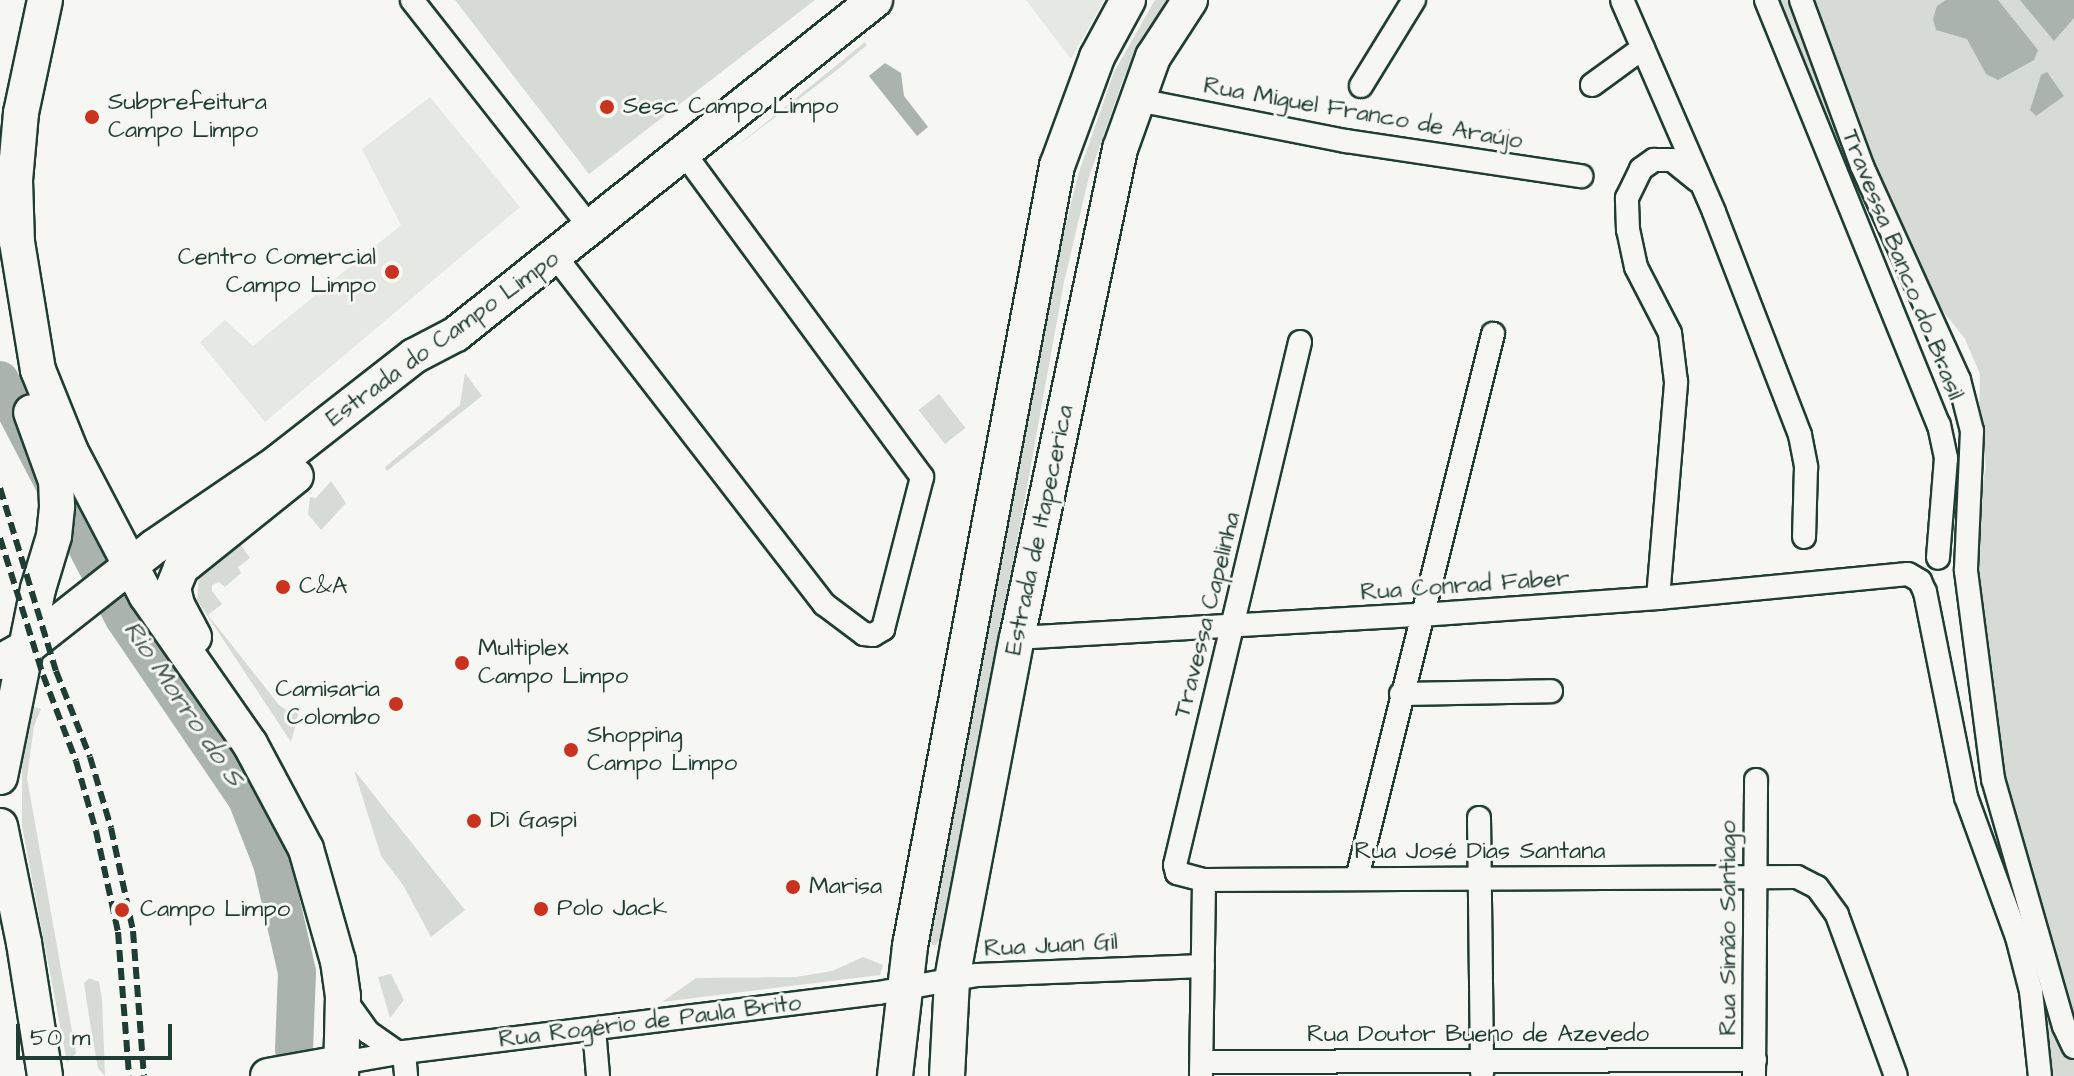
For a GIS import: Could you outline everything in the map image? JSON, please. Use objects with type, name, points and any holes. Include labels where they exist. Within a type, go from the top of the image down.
[{"type":"main road","points":[[0,112],[21,0]]},
{"type":"main road","points":[[45,0],[21,113],[15,180],[23,287],[32,342],[46,391],[71,452],[130,566],[250,744]]},
{"type":"main road","name":"Estrada do Campo Limpo","points":[[13,655],[130,566],[277,463],[414,356],[456,334],[875,0]]},
{"type":"main road","name":"Estrada de Itapecerica","points":[[895,1076],[903,989],[1011,396],[1057,166],[1092,69],[1128,0]]},
{"type":"main road","name":"Estrada de Itapecerica","points":[[947,1076],[952,980],[1017,638],[1120,149],[1153,57],[1190,0]]},
{"type":"main road","points":[[0,283],[12,347],[56,481],[54,536],[13,655],[0,777]]},
{"type":"main road","points":[[341,1070],[343,996],[334,943],[306,849],[177,605],[175,578],[191,558],[429,369],[456,334]]},
{"type":"main road","points":[[0,826],[24,943],[45,1076]]},
{"type":"main road","name":"Rua Rogério de Paula Brito","points":[[268,1076],[341,1070]]},
{"type":"street","points":[[412,0],[591,228]]},
{"type":"street","points":[[1361,86],[1414,0]]},
{"type":"street","points":[[1622,0],[1702,184],[1800,435],[1806,467],[1804,537]]},
{"type":"street","name":"Travessa Banco do Brasil","points":[[1766,0],[1939,425],[1946,458],[1938,558]]},
{"type":"street","points":[[1801,0],[1862,166],[1962,393],[1972,431],[1966,571],[1993,779],[2064,1026],[2074,1047]]},
{"type":"street","points":[[1592,85],[1643,48]]},
{"type":"street","name":"Rua Miguel Franco de Araújo","points":[[1138,100],[1346,141],[1581,176]]},
{"type":"street","points":[[555,256],[824,604],[864,634],[873,635],[883,629],[922,477],[684,153]]},
{"type":"street","points":[[1658,598],[1676,382],[1670,333],[1636,267],[1628,230],[1627,198],[1641,169],[1654,160],[1672,160],[1702,184]]},
{"type":"street","points":[[1357,878],[1493,334]]},
{"type":"street","name":"Travessa Capelinha","points":[[1204,880],[1182,876],[1175,870],[1175,865],[1300,342]]},
{"type":"street","name":"Rua Conrad Faber","points":[[1017,638],[1232,627],[1658,598],[1899,574],[1915,578],[1925,592],[1966,797],[2017,937],[2031,991],[2040,1076]]},
{"type":"street","points":[[1401,694],[1551,691]]},
{"type":"street","name":"Rua Simão Santiago","points":[[1754,1068],[1756,780]]},
{"type":"street","points":[[1479,818],[1482,1068]]},
{"type":"street","name":"Rua José Dias Santana","points":[[1204,880],[1357,878],[1482,881],[1797,877],[1817,887],[1845,931],[1896,1076]]},
{"type":"street","points":[[1201,1069],[1204,880]]},
{"type":"street","name":"Rua Juan Gil","points":[[903,989],[977,975],[1203,966]]},
{"type":"street","name":"Rua Rogério de Paula Brito","points":[[341,1070],[394,1053],[903,989]]},
{"type":"street","points":[[343,996],[368,1032],[394,1053],[406,1076]]},
{"type":"street","points":[[594,1029],[598,1076]]},
{"type":"street","name":"Rua Doutor Bueno de Azevedo","points":[[1201,1069],[1754,1068]]},
{"type":"shaded area","name":"Sesc Campo Limpo","points":[[455,0],[815,0],[589,174]]},
{"type":"shaded area","points":[[1026,0],[1104,0],[1071,59]]},
{"type":"shaded area","points":[[1155,0],[1168,0],[1124,77],[1089,177],[1064,282],[998,647],[979,730],[941,938],[935,946],[931,944],[931,922],[1052,280],[1078,175],[1114,72]]},
{"type":"shaded area","points":[[1771,0],[2074,0],[2074,1076],[2053,1076],[2035,963],[1996,795],[1970,535],[1986,468],[1979,420],[1980,374],[1965,339],[1878,228],[1813,109]]},
{"type":"shaded area","points":[[1946,0],[1998,0],[2038,50],[2034,60],[1998,80],[1986,74],[1967,39],[1936,30],[1933,19],[1937,6]]},
{"type":"shaded area","points":[[2020,0],[2074,0],[2074,18],[2054,41]]},
{"type":"shaded area","points":[[865,42],[867,45],[837,70],[732,150]]},
{"type":"shaded area","points":[[885,63],[901,73],[904,96],[928,127],[917,136],[869,76]]},
{"type":"shaded area","points":[[2047,72],[2064,96],[2036,116],[2030,110],[2041,75]]},
{"type":"shaded area","name":"Centro Comercial Campo Limpo","points":[[430,97],[520,207],[265,422],[200,342],[225,320],[253,346],[401,225],[362,149]]},
{"type":"shaded area","points":[[465,373],[482,396],[387,471],[385,467],[460,405]]},
{"type":"shaded area","points":[[939,394],[965,428],[945,444],[919,410]]},
{"type":"shaded area","points":[[331,481],[346,503],[321,530],[308,514],[310,497],[316,498]]},
{"type":"shaded area","points":[[240,544],[250,558],[238,567],[241,573],[225,587],[219,582],[212,585],[212,591],[222,604],[208,615],[279,705],[289,712],[300,708],[291,742],[197,600],[199,578]]},
{"type":"shaded area","points":[[34,707],[41,709],[34,726],[27,778],[76,1053],[67,1062],[22,826],[22,767]]},
{"type":"shaded area","points":[[354,770],[465,910],[431,937],[403,885],[381,856]]},
{"type":"shaded area","points":[[863,957],[883,965],[880,975],[662,1002],[696,978],[796,977],[832,971]]},
{"type":"shaded area","points":[[391,974],[404,1000],[390,1018],[378,977]]},
{"type":"shaded area","points":[[89,978],[99,982],[102,999],[105,1076],[98,1068],[90,1023],[84,983]]},
{"type":"waterway","name":"Rio Morro do S","points":[[0,380],[124,618],[247,799],[272,863],[297,972],[294,1050]]},
{"type":"railway","points":[[0,488],[56,671],[90,757],[111,828],[133,931],[144,1076]]},
{"type":"railway","points":[[0,538],[43,675],[76,761],[96,831],[118,932],[129,1076]]},
{"type":"place","name":"Sesc Campo Limpo","points":[[607,107]]},
{"type":"place","name":"Subprefeitura Campo Limpo","points":[[92,117]]},
{"type":"place","name":"Centro Comercial Campo Limpo","points":[[392,272]]},
{"type":"place","name":"C&A","points":[[283,587]]},
{"type":"place","name":"Multiplex Campo Limpo","points":[[462,663]]},
{"type":"place","name":"Camisaria Colombo","points":[[396,704]]},
{"type":"place","name":"Shopping Campo Limpo","points":[[571,750]]},
{"type":"place","name":"Di Gaspi","points":[[474,821]]},
{"type":"place","name":"Marisa","points":[[793,887]]},
{"type":"place","name":"Polo Jack","points":[[541,909]]},
{"type":"place","name":"Campo Limpo","points":[[122,910]]}]
